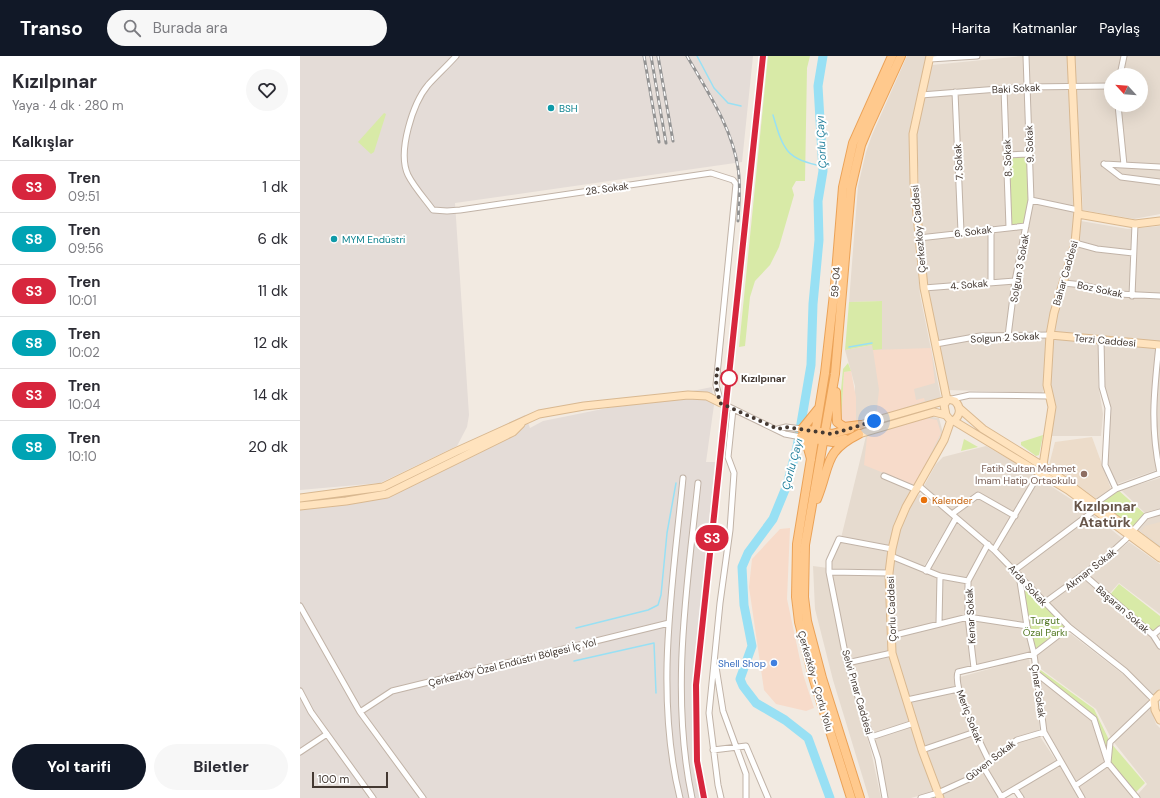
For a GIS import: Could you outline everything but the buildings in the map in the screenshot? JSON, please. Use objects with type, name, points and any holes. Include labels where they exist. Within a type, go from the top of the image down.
[{"type":"main road","name":"59-04","points":[[860,798],[820,671],[807,621],[804,573],[806,515],[835,285],[843,187],[848,164],[861,122],[892,56]]},
{"type":"main road","name":"59-04","points":[[806,515],[826,433],[834,374],[851,188],[856,165],[869,126],[901,56]]},
{"type":"main road","name":"Bahar Caddesi","points":[[1041,469],[1052,408],[1047,384],[1050,335],[1054,313],[1075,243],[1078,212],[1074,86],[1071,56]]},
{"type":"main road","name":"Çerkezköy Caddesi","points":[[930,58],[913,134],[914,183],[924,288],[949,398]]},
{"type":"main road","points":[[1078,212],[1135,224],[1160,220]]},
{"type":"main road","name":"Terzi Caddesi","points":[[1050,335],[1159,345]]},
{"type":"main road","points":[[834,374],[838,422],[844,427],[860,430]]},
{"type":"main road","points":[[300,498],[383,487],[539,414],[584,406],[688,395],[707,396],[720,403]]},
{"type":"main road","points":[[802,433],[816,440],[833,442],[860,430],[949,398]]},
{"type":"main road","points":[[949,398],[957,403],[959,408],[983,429],[1160,552]]},
{"type":"main road","points":[[949,398],[944,407],[949,420]]},
{"type":"main road","points":[[802,433],[821,404]]},
{"type":"main road","name":"Çorlu Caddesi","points":[[939,796],[922,750],[892,653],[889,574],[892,549],[897,528],[945,438],[949,420],[958,416],[959,408]]},
{"type":"main road","points":[[802,433],[817,431],[832,434],[860,430],[934,412],[1041,469]]},
{"type":"main road","points":[[300,506],[346,501],[387,494],[513,432],[524,421]]},
{"type":"main road","points":[[806,515],[834,452],[844,441],[860,430]]},
{"type":"main road","points":[[802,433],[808,445],[812,463]]},
{"type":"main road","name":"Çerkezköy - Çorlu Yolu","points":[[806,515],[797,544],[796,573],[799,622],[814,680],[851,798]]},
{"type":"main road","points":[[1131,533],[1160,558]]},
{"type":"main road","points":[[1160,694],[1154,700],[1155,710],[1160,720]]},
{"type":"street","name":"28. Sokak","points":[[456,56],[428,86],[420,97],[410,124],[405,147],[405,164],[408,174],[433,210],[447,212],[711,173],[733,180],[736,184],[716,385],[720,403]]},
{"type":"street","points":[[930,58],[977,56]]},
{"type":"street","name":"9. Sokak","points":[[1026,56],[1031,200]]},
{"type":"street","points":[[1121,68],[1124,56]]},
{"type":"street","name":"Baki Sokak","points":[[921,95],[1026,87],[1104,86]]},
{"type":"street","name":"8. Sokak","points":[[1004,89],[1009,226]]},
{"type":"street","name":"7. Sokak","points":[[955,92],[961,232]]},
{"type":"street","points":[[1119,112],[1124,165]]},
{"type":"street","points":[[1006,155],[1029,154]]},
{"type":"street","points":[[1160,167],[1104,164],[1121,177],[1160,182]]},
{"type":"street","points":[[1031,200],[1078,212]]},
{"type":"street","name":"Solgun 3 Sokak","points":[[1008,336],[1015,281],[1031,200]]},
{"type":"street","points":[[1132,296],[1135,224]]},
{"type":"street","name":"6. Sokak","points":[[919,238],[1009,226],[1026,226]]},
{"type":"street","points":[[991,229],[992,282]]},
{"type":"street","points":[[1075,243],[1097,249],[1133,253]]},
{"type":"street","name":"4. Sokak","points":[[924,288],[1015,281]]},
{"type":"street","name":"Boz Sokak","points":[[1064,282],[1132,296],[1160,296]]},
{"type":"street","name":"Solgun 2 Sokak","points":[[936,344],[980,336],[1050,335]]},
{"type":"street","points":[[1101,340],[1101,381],[1108,408],[1105,460],[1109,478],[1116,489]]},
{"type":"street","points":[[1015,570],[1096,507],[1116,489],[1160,473],[1154,446],[1152,407],[1159,345]]},
{"type":"street","points":[[949,398],[970,395],[1049,396]]},
{"type":"street","points":[[959,408],[963,400],[970,395]]},
{"type":"street","points":[[720,403],[778,429],[785,434],[802,433]]},
{"type":"street","points":[[721,798],[713,750],[709,713],[730,530],[734,473],[728,458],[732,409]]},
{"type":"street","points":[[778,429],[786,427],[802,433]]},
{"type":"street","points":[[994,550],[1041,469]]},
{"type":"street","name":"Arda Sokak","points":[[884,476],[918,488],[988,544],[1015,570],[1044,603],[1069,628],[1125,671],[1154,700]]},
{"type":"street","points":[[680,798],[673,770],[667,698],[669,623],[684,478]]},
{"type":"street","points":[[692,798],[685,766],[681,700],[683,633],[698,483]]},
{"type":"street","points":[[926,571],[954,516],[978,495],[1015,516]]},
{"type":"street","name":"Akman Sokak","points":[[1044,603],[1103,560],[1146,516],[1160,512]]},
{"type":"street","name":"Selvi Pınar Caddesi","points":[[885,798],[878,759],[847,663],[829,572],[829,561],[838,539],[892,549]]},
{"type":"street","name":"Kenar Sokak","points":[[974,668],[968,617],[968,581],[988,544]]},
{"type":"street","points":[[891,556],[940,576],[968,581]]},
{"type":"street","points":[[829,572],[889,574]]},
{"type":"street","name":"Başaran Sokak","points":[[1083,574],[1153,635],[1160,646]]},
{"type":"street","name":"Çınar Sokak","points":[[1019,575],[1027,626],[1034,654],[1044,732],[1082,798]]},
{"type":"street","points":[[939,623],[940,576]]},
{"type":"street","points":[[300,606],[360,712],[423,798]]},
{"type":"street","points":[[891,636],[968,617],[1027,626]]},
{"type":"street","name":"Çerkezköy Özel Endüstri Bölgesi İç Yol","points":[[360,712],[392,691],[669,623]]},
{"type":"street","points":[[1034,654],[1069,628]]},
{"type":"street","points":[[1153,635],[1160,629]]},
{"type":"street","points":[[847,663],[892,653]]},
{"type":"street","name":"Meriç Sokak","points":[[990,763],[975,732],[958,689],[958,672],[1034,654]]},
{"type":"street","points":[[714,660],[723,711],[746,774],[746,798]]},
{"type":"street","points":[[1036,673],[1094,719],[1108,763],[1138,798]]},
{"type":"street","points":[[907,700],[958,689]]},
{"type":"street","points":[[300,692],[327,734],[373,798]]},
{"type":"street","points":[[1075,786],[1108,763],[1110,742],[1154,700]]},
{"type":"street","points":[[871,737],[914,723]]},
{"type":"street","points":[[922,750],[975,732]]},
{"type":"street","name":"Güven Sokak","points":[[921,798],[939,796],[971,778],[1017,740],[1044,732]]},
{"type":"street","points":[[300,752],[327,734]]},
{"type":"street","points":[[713,750],[746,746],[768,798]]},
{"type":"street","points":[[984,768],[1001,798],[1060,762]]},
{"type":"street","points":[[1015,789],[1021,798]]},
{"type":"shaded area","points":[[300,56],[753,56],[742,162],[455,203],[469,415],[467,427],[457,446],[380,483],[300,490]]},
{"type":"shaded area","points":[[907,56],[926,56],[909,133],[909,160],[920,295],[941,398],[855,425],[855,386],[845,350],[872,345],[882,301],[849,302],[858,186],[866,152],[872,135]]},
{"type":"shaded area","points":[[1022,56],[1068,56],[1076,204],[1072,243],[1051,311],[1044,377],[1045,387],[1042,393],[948,390],[929,299],[923,242],[916,134],[923,99],[932,65]]},
{"type":"shaded area","points":[[1074,56],[1160,56],[1160,214],[1134,219],[1083,210]]},
{"type":"shaded area","points":[[1081,221],[1128,229],[1160,226],[1160,344],[1053,332],[1077,249]]},
{"type":"shaded area","points":[[1051,337],[1100,341],[1098,383],[1103,414],[1101,436],[1051,436],[1048,384]]},
{"type":"shaded area","points":[[1102,342],[1160,349],[1160,469],[1114,485],[1107,466],[1108,409],[1105,392]]},
{"type":"shaded area","points":[[931,348],[935,383],[914,389],[916,400],[924,398],[925,401],[876,417],[879,390],[873,350]]},
{"type":"shaded area","points":[[851,371],[856,397],[856,422],[841,422],[844,372]]},
{"type":"shaded area","points":[[712,387],[714,405],[706,462],[715,462],[692,688],[692,764],[701,798],[300,798],[300,503],[329,499],[381,484],[525,415],[530,428],[543,421]]},
{"type":"shaded area","points":[[926,416],[939,418],[943,433],[905,506],[888,546],[841,538],[866,436]]},
{"type":"shaded area","points":[[926,418],[937,420],[941,433],[918,479],[913,485],[864,465],[867,437]]},
{"type":"shaded area","name":"Fatih Sultan Mehmet İmam Hatip Ortaokulu","points":[[1092,437],[1111,489],[1097,499],[1049,465],[1055,442]]},
{"type":"shaded area","points":[[986,446],[1036,475],[1015,513],[978,493],[953,512],[924,486],[936,464],[943,457]]},
{"type":"shaded area","points":[[1038,478],[1088,510],[1064,532],[1015,567],[997,551]]},
{"type":"shaded area","points":[[1160,478],[1160,510],[1146,514],[1121,490]]},
{"type":"shaded area","points":[[919,494],[953,517],[923,568],[894,555],[898,536],[908,510]]},
{"type":"shaded area","points":[[978,498],[1012,517],[993,547],[955,516]]},
{"type":"shaded area","points":[[1092,514],[1123,539],[1101,559],[1045,600],[1018,571]]},
{"type":"shaded area","points":[[1160,514],[1160,547],[1136,528],[1147,517]]},
{"type":"shaded area","points":[[955,522],[985,544],[966,579],[940,575],[928,570]]},
{"type":"shaded area","points":[[1160,522],[1160,545],[1141,531],[1145,526]]},
{"type":"shaded area","points":[[790,528],[787,599],[803,674],[814,708],[806,711],[776,704],[764,690],[749,587],[752,559],[780,529]]},
{"type":"shaded area","points":[[839,542],[889,552],[887,572],[831,570],[831,562]]},
{"type":"shaded area","points":[[1129,542],[1160,564],[1160,614],[1119,583],[1109,594],[1088,575]]},
{"type":"shaded area","points":[[987,549],[1017,575],[1025,623],[969,616],[970,583]]},
{"type":"shaded area","points":[[893,560],[938,577],[937,622],[893,634],[891,574]]},
{"type":"shaded area","points":[[813,566],[828,568],[849,675],[871,751],[881,798],[869,798],[833,680],[815,609]]},
{"type":"shaded area","points":[[832,575],[885,575],[890,651],[849,660]]},
{"type":"shaded area","points":[[1082,578],[1151,636],[1160,650],[1160,689],[1154,695],[1144,685],[1070,626],[1048,604]]},
{"type":"shaded area","points":[[941,580],[965,583],[966,616],[940,621]]},
{"type":"shaded area","points":[[970,619],[1026,627],[1032,654],[975,665]]},
{"type":"shaded area","points":[[966,620],[970,667],[954,671],[956,686],[908,698],[895,653],[893,637]]},
{"type":"shaded area","points":[[1071,634],[1124,675],[1146,696],[1149,702],[1111,738],[1096,709],[1037,666],[1036,655],[1063,636]]},
{"type":"shaded area","points":[[891,657],[911,722],[872,734],[849,664]]},
{"type":"shaded area","points":[[1029,658],[1040,730],[1016,737],[991,758],[978,733],[961,688],[960,677]]},
{"type":"shaded area","points":[[1039,678],[1091,721],[1106,762],[1074,783],[1046,732]]},
{"type":"shaded area","points":[[957,691],[973,731],[924,748],[909,701]]},
{"type":"shaded area","points":[[1150,707],[1156,724],[1160,728],[1160,798],[1141,798],[1138,794],[1147,784],[1112,740]]},
{"type":"shaded area","points":[[911,727],[933,792],[911,798],[886,798],[873,738]]},
{"type":"shaded area","points":[[974,734],[988,763],[971,776],[938,791],[924,751]]},
{"type":"shaded area","points":[[1039,735],[1057,762],[1002,794],[987,769],[1018,742]]},
{"type":"shaded area","points":[[1059,765],[1079,798],[1022,798],[1017,789]]},
{"type":"shaded area","points":[[1109,766],[1135,798],[1085,798],[1077,786]]},
{"type":"shaded area","points":[[984,773],[999,798],[943,798],[941,794]]},
{"type":"green space","points":[[768,56],[810,56],[807,68],[805,181],[796,181],[792,188],[794,195],[779,247],[770,265],[755,281],[750,297],[745,346],[739,347]]},
{"type":"green space","points":[[384,113],[386,114],[374,152],[371,154],[358,142]]},
{"type":"green space","points":[[1027,155],[1030,200],[1025,225],[1010,225],[1008,156]]},
{"type":"green space","points":[[882,301],[882,349],[873,350],[872,345],[845,350],[849,302]]},
{"type":"green space","points":[[848,363],[851,371],[844,372],[841,422],[850,422],[850,426],[838,422],[843,369]]},
{"type":"green space","points":[[1043,435],[1039,455],[1036,456],[1021,445],[1021,442]]},
{"type":"green space","points":[[964,439],[978,447],[961,451]]},
{"type":"green space","points":[[1117,489],[1146,515],[1134,528],[1099,502]]},
{"type":"green space","points":[[1119,584],[1160,616],[1160,629],[1153,635],[1109,596]]},
{"type":"green space","name":"Turgut Özal Parkı","points":[[1027,585],[1066,627],[1034,653],[1022,587]]},
{"type":"green space","points":[[1035,666],[1094,709],[1110,742],[1145,783],[1134,794],[1108,763],[1094,719],[1036,673]]},
{"type":"waterway","points":[[697,56],[714,88],[728,103],[741,106]]},
{"type":"waterway","name":"Çorlu Çayı","points":[[823,56],[818,86],[823,171],[818,201],[819,240],[813,304],[811,365],[797,447],[787,485],[773,519],[748,553],[742,567],[744,605],[752,646],[740,679],[743,686],[756,703],[785,720],[808,738],[830,798]]},
{"type":"waterway","points":[[773,115],[783,144],[788,151],[801,160],[823,166]]},
{"type":"waterway","points":[[849,347],[872,343]]},
{"type":"waterway","points":[[576,628],[648,610],[658,605],[661,595],[667,533],[676,483]]},
{"type":"waterway","points":[[574,661],[654,643],[656,693]]},
{"type":"railway","points":[[644,56],[659,142]]},
{"type":"railway","points":[[651,56],[666,143]]},
{"type":"railway","points":[[658,56],[673,141]]},
{"type":"railway","points":[[687,56],[718,110],[735,153],[740,194],[738,221]]},
{"type":"railway","points":[[704,798],[697,761],[696,685],[763,56]]},
{"type":"train","name":"S3","points":[[704,798],[697,761],[695,713],[696,685],[763,56]]},
{"type":"place","name":"BSH","points":[[551,108]]},
{"type":"place","name":"MYM Endüstri","points":[[334,239]]},
{"type":"place","name":"Kızılpınar","points":[[729,378]]},
{"type":"place","name":"Fatih Sultan Mehmet İmam Hatip Ortaokulu","points":[[1084,474]]},
{"type":"place","name":"Kalender","points":[[924,500]]},
{"type":"place","name":"Shell Shop","points":[[774,663]]},
{"type":"district","name":"Kızılpınar Atatürk","points":[[1105,514]]},
{"type":"route","points":[[729,378],[717,369],[716,385],[720,403],[778,429],[786,427],[832,434],[874,421]]}]
